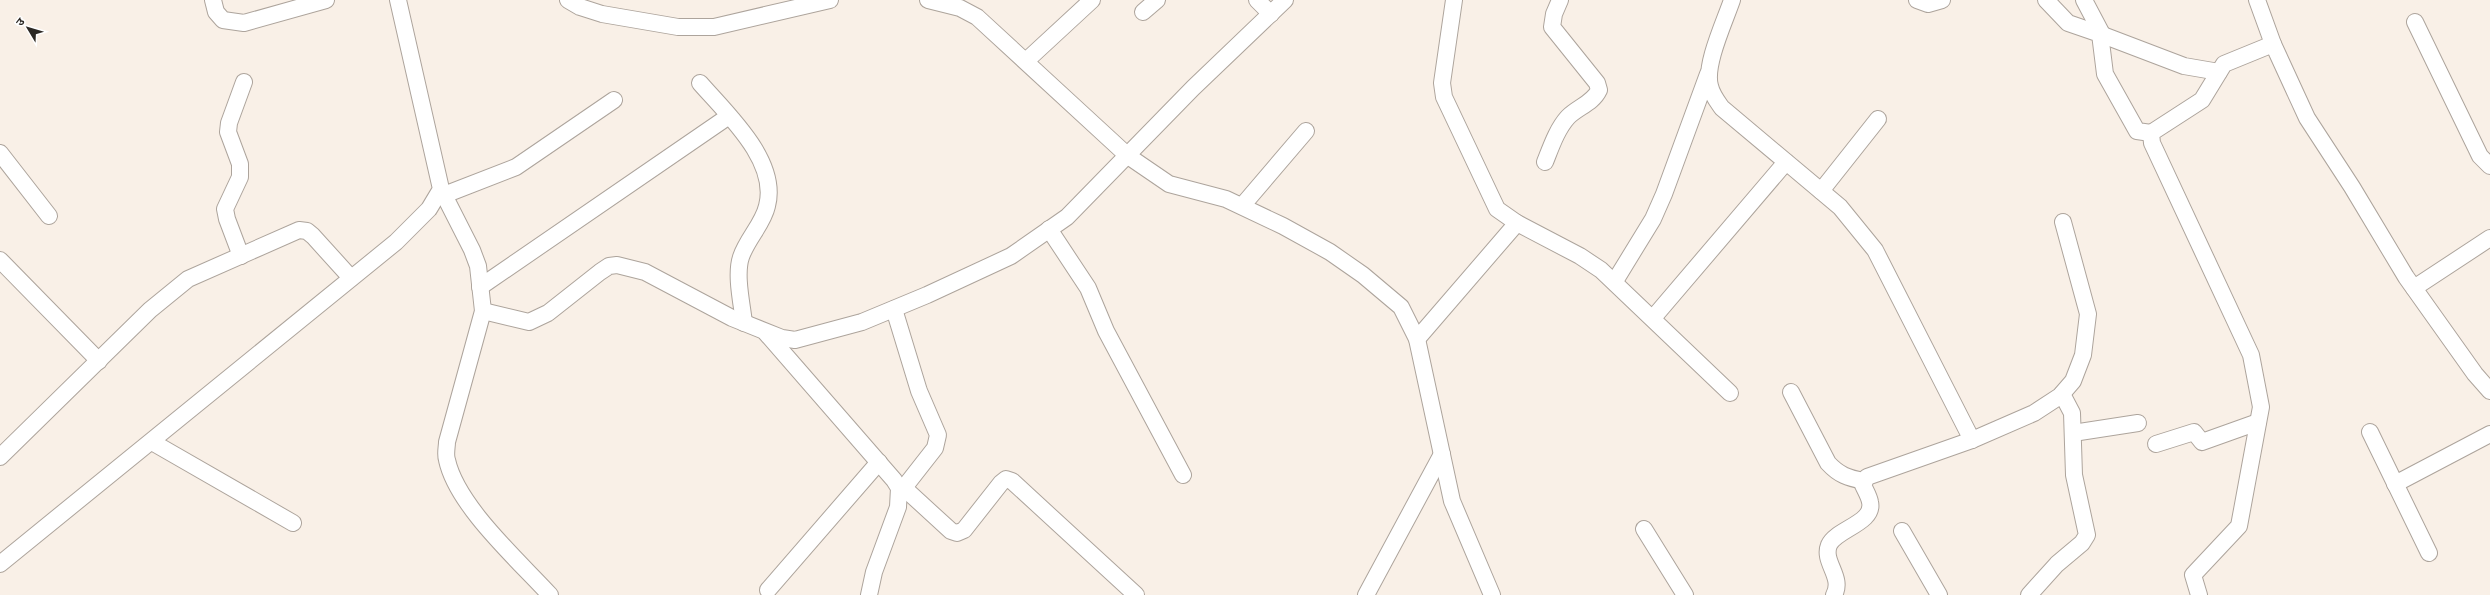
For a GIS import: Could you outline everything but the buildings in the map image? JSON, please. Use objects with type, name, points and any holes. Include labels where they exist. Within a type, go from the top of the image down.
[{"type":"street","points":[[213,0],[216,12],[223,20],[244,23],[326,0]]},
{"type":"street","points":[[398,0],[442,192],[472,250],[480,287],[483,311],[447,442],[446,458],[453,479],[471,508],[550,595]]},
{"type":"street","points":[[568,0],[580,7],[602,14],[685,27],[714,27],[830,0]]},
{"type":"street","points":[[928,0],[963,4],[1128,156],[1168,184],[1226,199],[1330,252],[1363,276],[1401,307],[1417,340],[1452,501],[1492,595]]},
{"type":"street","points":[[1026,61],[1092,0]]},
{"type":"street","points":[[1143,12],[1156,0]]},
{"type":"street","points":[[1257,0],[1271,14]]},
{"type":"street","points":[[483,311],[529,322],[548,313],[600,272],[617,265],[662,279],[744,323],[765,332],[795,340],[862,322],[1011,256],[1067,217],[1193,88],[1285,0]]},
{"type":"street","points":[[1454,0],[1442,83],[1444,97],[1497,209],[1517,223],[1580,256],[1615,282],[1730,393]]},
{"type":"street","points":[[1545,162],[1559,129],[1567,118],[1594,98],[1599,90],[1597,83],[1555,32],[1552,21],[1560,0]]},
{"type":"street","points":[[1615,282],[1653,219],[1664,194],[1709,70],[1732,0]]},
{"type":"street","points":[[1917,0],[1928,4],[1942,0]]},
{"type":"street","points":[[2046,0],[2068,23],[2184,66],[2219,72]]},
{"type":"street","points":[[2084,0],[2102,35],[2105,74],[2137,131],[2151,134],[2202,100],[2224,64],[2273,44]]},
{"type":"street","points":[[2257,0],[2273,44],[2307,118],[2414,288],[2475,374],[2490,391]]},
{"type":"street","points":[[2415,22],[2480,156],[2490,166]]},
{"type":"street","points":[[1709,70],[1709,85],[1713,96],[1722,108],[1840,207],[1875,250],[1972,440]]},
{"type":"street","points":[[241,256],[227,219],[225,208],[240,177],[240,164],[228,132],[229,123],[244,82]]},
{"type":"street","points":[[700,82],[746,137],[763,163],[768,187],[767,206],[740,257],[738,274],[744,323]]},
{"type":"street","points":[[0,564],[152,442],[396,242],[429,209],[442,192],[516,167],[614,100]]},
{"type":"street","points":[[480,287],[729,116]]},
{"type":"street","points":[[1821,191],[1878,119]]},
{"type":"street","points":[[1242,206],[1306,131]]},
{"type":"street","points":[[2151,134],[2152,143],[2251,355],[2261,407],[2238,526],[2193,575],[2199,595]]},
{"type":"street","points":[[0,153],[49,216]]},
{"type":"street","points":[[1653,318],[1786,162]]},
{"type":"street","points":[[1834,595],[1837,588],[1837,579],[1828,556],[1828,547],[1831,540],[1867,516],[1870,503],[1863,485],[1867,476],[1972,440],[2034,414],[2062,394],[2073,381],[2083,355],[2088,314],[2063,222]]},
{"type":"street","points":[[1417,340],[1517,223]]},
{"type":"street","points":[[0,457],[150,310],[188,279],[299,230],[306,231],[351,278]]},
{"type":"street","points":[[1049,230],[1088,288],[1106,331],[1183,475]]},
{"type":"street","points":[[2414,288],[2490,238]]},
{"type":"street","points":[[0,260],[99,361]]},
{"type":"street","points":[[869,595],[874,572],[898,507],[902,491],[935,448],[938,435],[919,391],[894,309]]},
{"type":"street","points":[[765,332],[879,462],[902,491],[951,531],[957,533],[964,530],[1001,483],[1006,479],[1012,481],[1136,595]]},
{"type":"street","points":[[1791,392],[1828,463],[1836,472],[1846,478],[1864,481]]},
{"type":"street","points":[[2029,595],[2057,564],[2082,543],[2087,535],[2074,476],[2072,413],[2062,394]]},
{"type":"street","points":[[2156,444],[2194,432],[2202,442],[2258,422]]},
{"type":"street","points":[[2073,433],[2138,423]]},
{"type":"street","points":[[2370,432],[2430,553]]},
{"type":"street","points":[[2395,484],[2490,434]]},
{"type":"street","points":[[152,442],[293,523]]},
{"type":"street","points":[[1366,595],[1442,454]]},
{"type":"street","points":[[768,590],[879,462]]},
{"type":"street","points":[[1644,529],[1685,595]]},
{"type":"street","points":[[1902,531],[1939,595]]}]
